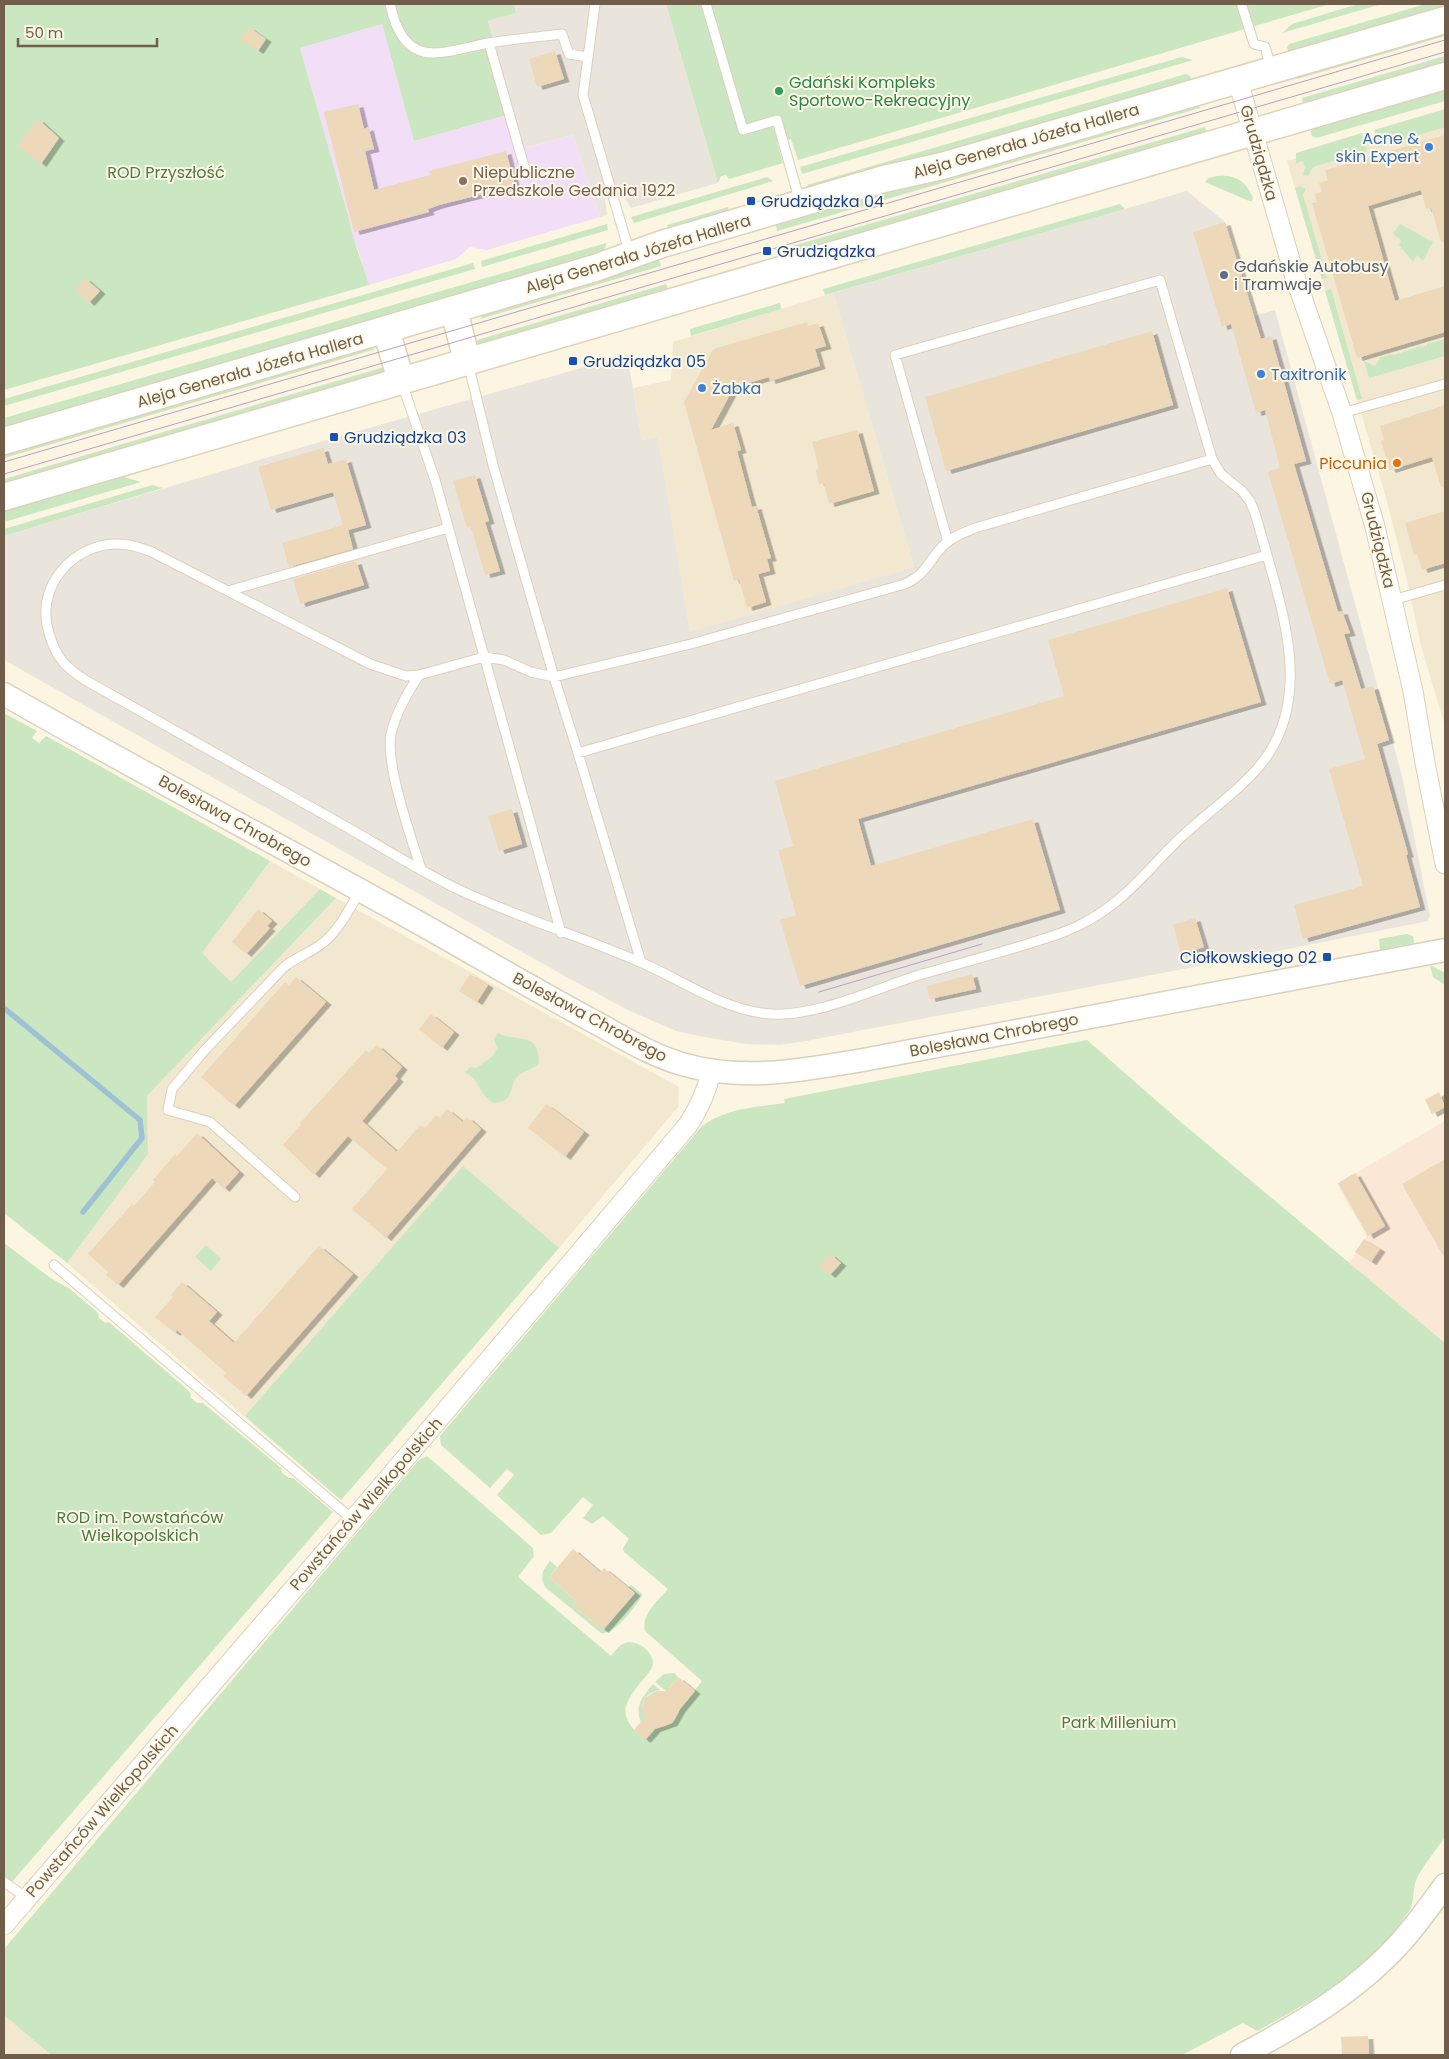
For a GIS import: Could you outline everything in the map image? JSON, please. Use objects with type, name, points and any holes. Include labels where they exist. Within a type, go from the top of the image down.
[{"type":"main road","name":"Aleja Generała Józefa Hallera","points":[[4,442],[595,268],[630,254],[884,179],[942,166],[1445,20]]},
{"type":"main road","points":[[4,497],[1445,76]]},
{"type":"main road","points":[[454,310],[467,361]]},
{"type":"main road","points":[[386,330],[402,381]]},
{"type":"street","name":"Grudziądzka","points":[[1238,81],[1295,276],[1342,413],[1375,527],[1412,691],[1445,864]]},
{"type":"street","name":"Bolesława Chrobrego","points":[[4,694],[360,890],[510,976],[645,1049],[680,1064],[711,1071],[762,1073],[798,1071],[835,1065],[1445,950]]},
{"type":"street","name":"Powstańców Wielkopolskich","points":[[4,1925],[353,1520],[688,1125],[706,1093],[711,1071]]},
{"type":"street","points":[[1242,2055],[1312,2017],[1349,1991],[1402,1942],[1445,1885]]},
{"type":"lane","points":[[390,4],[394,23],[399,32],[410,45],[424,52],[562,34],[569,54],[588,57]]},
{"type":"lane","points":[[595,4],[583,96],[630,254]]},
{"type":"lane","points":[[706,4],[743,130],[777,120],[801,204]]},
{"type":"lane","points":[[1242,6],[1254,44],[1265,47],[1272,71]]},
{"type":"lane","points":[[489,43],[526,173]]},
{"type":"lane","points":[[948,542],[895,355],[1160,280],[1212,459],[1220,474],[1242,491],[1250,501],[1267,555],[1286,630],[1291,666],[1289,703],[1278,737],[1260,766],[1234,792],[1177,841],[1134,887],[1113,906],[1085,923],[1058,935],[920,975],[842,1002],[790,1013],[765,1014],[740,1008],[712,997],[641,962],[561,933],[463,892],[85,680],[64,663],[50,641],[45,616],[47,595],[56,576],[70,560],[89,550],[107,545],[128,544],[150,551],[370,664],[406,676],[419,675],[484,657],[504,660],[531,672],[554,677],[691,644],[905,584],[918,578],[936,554],[948,542],[975,528],[1212,459]]},
{"type":"lane","points":[[467,361],[488,445],[554,677],[641,962]]},
{"type":"lane","points":[[402,381],[436,483],[561,933]]},
{"type":"lane","points":[[1342,413],[1445,384]]},
{"type":"lane","points":[[228,591],[448,528]]},
{"type":"lane","points":[[578,753],[1267,555]]},
{"type":"lane","points":[[1393,600],[1445,585]]},
{"type":"lane","points":[[419,675],[406,694],[396,715],[390,736],[391,759],[395,779],[421,868]]},
{"type":"lane","points":[[295,1197],[210,1122],[168,1110],[172,1089],[204,1051],[283,968],[329,938],[360,890]]},
{"type":"lane","points":[[54,1264],[353,1520]]},
{"type":"lane","points":[[4,1882],[27,1898]]},
{"type":"shaded area","points":[[514,4],[666,4],[718,183],[631,208],[621,193],[605,199],[607,215],[600,217],[573,135],[524,148],[488,21],[516,13]]},
{"type":"shaded area","name":"Niepubliczne Przedszkole Gedania 1922","points":[[382,24],[414,141],[514,113],[525,148],[573,135],[600,217],[487,250],[470,247],[456,259],[369,285],[357,246],[352,238],[348,214],[300,48]]},
{"type":"shaded area","points":[[1445,116],[1445,726],[1421,646],[1407,580],[1386,498],[1287,161]]},
{"type":"shaded area","points":[[1187,191],[1225,222],[1254,316],[1275,310],[1402,776],[1430,916],[1428,921],[806,1041],[780,1045],[746,1044],[699,1036],[676,1031],[628,1010],[570,979],[4,660],[4,536],[316,443],[627,355],[642,440],[658,437],[690,632],[914,567],[833,293]]},
{"type":"shaded area","points":[[833,293],[914,567],[690,633],[658,437],[642,440],[633,388],[671,380],[673,342]]},
{"type":"shaded area","points":[[270,861],[320,889],[231,983],[201,953]]},
{"type":"shaded area","points":[[336,898],[679,1087],[678,1107],[341,1500],[67,1263],[148,1154],[147,1096]]},
{"type":"shaded area","points":[[1445,1121],[1445,1343],[1349,1263],[1367,1236],[1337,1184]]},
{"type":"shaded area","points":[[4,2015],[51,2055],[4,2055]]},
{"type":"green space","name":"ROD Przyszłość","points":[[4,4],[514,4],[516,13],[488,21],[514,113],[414,141],[382,24],[300,48],[352,233],[369,285],[4,390]]},
{"type":"green space","points":[[666,4],[1330,4],[798,160],[791,139],[777,142],[783,163],[729,179],[726,175],[721,176],[718,183]]},
{"type":"green space","points":[[1358,4],[1382,4],[1282,33],[1292,24]]},
{"type":"green space","points":[[1426,4],[1445,4],[1445,10],[1289,55],[1287,47],[1289,44]]},
{"type":"green space","points":[[1445,31],[1445,36],[1297,79],[1296,75]]},
{"type":"green space","points":[[1445,56],[1445,65],[1304,107],[1302,98]]},
{"type":"green space","points":[[1182,57],[1193,60],[802,174],[800,167]]},
{"type":"green space","points":[[1186,74],[1190,76],[1192,84],[814,189],[807,185]]},
{"type":"green space","points":[[1445,87],[1445,101],[1316,138],[1312,136],[1309,126]]},
{"type":"green space","points":[[1198,103],[1200,108],[777,231],[776,225],[796,220],[832,202]]},
{"type":"green space","points":[[1445,109],[1445,127],[1378,147],[1374,130]]},
{"type":"green space","points":[[1205,127],[1207,135],[784,257],[782,249]]},
{"type":"green space","points":[[1362,133],[1367,151],[1313,167],[1308,176],[1303,175],[1305,168],[1303,161],[1296,163],[1296,153]]},
{"type":"green space","points":[[1229,176],[1239,180],[1247,187],[1253,198],[1252,201],[1205,182],[1208,178]]},
{"type":"green space","points":[[767,177],[773,181],[634,223],[631,217]]},
{"type":"green space","points":[[1300,186],[1306,189],[1303,195],[1327,278],[1322,279],[1295,188]]},
{"type":"green space","points":[[1120,204],[1125,209],[825,295],[823,289]]},
{"type":"green space","points":[[728,207],[729,212],[670,236],[667,225]]},
{"type":"green space","points":[[607,224],[608,230],[482,267],[481,261]]},
{"type":"green space","points":[[1400,224],[1433,242],[1423,261],[1417,255],[1413,262],[1399,245],[1401,241],[1393,233]]},
{"type":"green space","points":[[606,243],[601,254],[4,431],[4,418]]},
{"type":"green space","points":[[656,251],[661,266],[480,319],[485,312]]},
{"type":"green space","points":[[473,263],[475,269],[4,406],[4,399]]},
{"type":"green space","points":[[666,284],[669,292],[483,346],[474,341]]},
{"type":"green space","points":[[1331,289],[1362,399],[1357,400],[1325,291]]},
{"type":"green space","points":[[780,303],[781,309],[691,336],[690,329]]},
{"type":"green space","points":[[1445,339],[1445,356],[1369,378],[1364,361],[1375,366],[1381,357],[1427,346],[1427,344]]},
{"type":"green space","points":[[366,347],[376,349],[4,458],[4,452]]},
{"type":"green space","points":[[384,367],[382,373],[4,486],[4,479]]},
{"type":"green space","points":[[121,476],[141,482],[4,522],[4,507]]},
{"type":"green space","points":[[152,485],[163,488],[4,536],[4,529]]},
{"type":"green space","points":[[4,713],[37,731],[32,738],[39,743],[46,736],[270,861],[202,953],[231,982],[320,889],[336,898],[147,1096],[148,1154],[67,1263],[4,1213]]},
{"type":"green space","points":[[1407,934],[1413,936],[1414,943],[1380,950],[1379,939]]},
{"type":"green space","points":[[1430,965],[1445,973],[1445,985],[1433,977]]},
{"type":"green space","points":[[498,1033],[526,1039],[531,1042],[538,1053],[539,1063],[519,1075],[513,1083],[509,1096],[502,1102],[495,1103],[486,1097],[474,1079],[465,1073],[470,1067],[476,1068],[493,1056],[497,1048],[494,1039]]},
{"type":"green space","name":"Park Millenium","points":[[1087,1040],[1182,1123],[1445,1343],[1445,1837],[1417,1878],[1409,1911],[1379,1949],[1361,1965],[1321,1994],[1257,2031],[1243,2023],[1182,2055],[51,2055],[4,2015],[4,1949],[419,1460],[427,1456],[533,1548],[534,1556],[518,1577],[611,1656],[617,1648],[629,1642],[639,1644],[647,1650],[652,1659],[652,1668],[632,1694],[626,1708],[629,1723],[635,1731],[645,1740],[638,1710],[639,1705],[653,1684],[660,1690],[650,1694],[644,1700],[642,1707],[644,1715],[654,1725],[662,1727],[673,1722],[677,1717],[679,1708],[670,1695],[655,1682],[664,1674],[674,1673],[678,1677],[669,1688],[686,1702],[702,1681],[645,1631],[644,1625],[648,1613],[668,1589],[624,1552],[623,1548],[629,1539],[603,1516],[592,1524],[583,1518],[593,1505],[583,1497],[551,1533],[541,1535],[497,1495],[514,1475],[507,1469],[490,1488],[441,1445],[440,1436],[702,1126],[711,1120],[742,1109],[785,1103],[784,1099]]},
{"type":"green space","points":[[463,1166],[559,1248],[341,1500],[245,1416]]},
{"type":"green space","name":"ROD im. Powstańców Wielkopolskich","points":[[4,1243],[49,1277],[70,1289],[98,1313],[99,1318],[105,1323],[109,1322],[190,1392],[191,1398],[197,1403],[203,1403],[281,1468],[282,1473],[289,1478],[293,1478],[333,1512],[4,1891]]},
{"type":"green space","points":[[206,1245],[221,1259],[211,1271],[195,1257]]},
{"type":"green space","points":[[550,1561],[557,1567],[549,1577],[576,1601],[573,1605],[603,1630],[634,1594],[628,1588],[631,1585],[642,1596],[618,1625],[612,1630],[601,1633],[545,1587],[543,1574]]},
{"type":"building","points":[[249,27],[266,39],[258,51],[240,39]]},
{"type":"building","points":[[555,51],[564,79],[537,87],[529,59]]},
{"type":"building","name":"Niepubliczne Przedszkole Gedania 1922","points":[[358,104],[364,129],[368,127],[374,149],[365,151],[374,190],[430,175],[429,171],[506,151],[515,186],[439,205],[428,209],[429,212],[354,232],[324,112]]},
{"type":"building","points":[[38,119],[59,138],[41,164],[18,145]]},
{"type":"building","points":[[1445,135],[1445,241],[1441,242],[1431,207],[1426,209],[1421,190],[1368,206],[1395,301],[1445,286],[1445,332],[1357,358],[1312,203],[1317,202],[1315,194],[1322,192],[1319,183],[1328,180],[1325,170]]},
{"type":"building","points":[[1225,222],[1261,339],[1271,336],[1306,461],[1294,464],[1338,612],[1342,611],[1350,633],[1344,634],[1361,689],[1373,686],[1389,740],[1377,744],[1408,854],[1406,855],[1420,907],[1303,939],[1294,905],[1363,886],[1329,769],[1365,759],[1342,680],[1330,684],[1268,472],[1280,468],[1265,410],[1256,413],[1231,324],[1222,327],[1193,232]]},
{"type":"building","points":[[85,278],[100,291],[89,303],[75,289]]},
{"type":"building","points":[[807,322],[808,326],[818,323],[826,346],[815,349],[820,366],[770,381],[769,377],[734,387],[711,430],[733,423],[741,450],[737,451],[752,507],[756,506],[771,558],[767,559],[770,571],[758,574],[766,602],[747,608],[739,579],[734,581],[684,402],[713,349]]},
{"type":"building","points":[[1152,331],[1173,405],[946,471],[925,397]]},
{"type":"building","points":[[1445,405],[1445,487],[1441,487],[1432,457],[1390,470],[1381,441],[1384,440],[1380,426]]},
{"type":"building","points":[[857,430],[874,491],[829,504],[824,483],[819,484],[817,477],[816,470],[819,469],[812,442]]},
{"type":"building","points":[[323,448],[328,464],[346,459],[366,525],[348,530],[353,549],[289,567],[282,543],[343,525],[333,492],[271,510],[258,467]]},
{"type":"building","points":[[475,475],[489,521],[485,522],[500,571],[485,575],[471,527],[467,528],[453,481]]},
{"type":"building","points":[[1445,511],[1445,563],[1422,570],[1417,554],[1414,555],[1405,523]]},
{"type":"building","points":[[356,561],[364,585],[300,604],[293,579]]},
{"type":"building","points":[[1227,588],[1261,702],[858,819],[871,866],[1033,819],[1060,910],[800,986],[780,920],[796,915],[778,850],[793,846],[775,781],[1064,696],[1048,640]]},
{"type":"building","points":[[512,809],[522,844],[499,851],[488,816]]},
{"type":"building","points":[[258,909],[272,921],[267,926],[270,928],[246,954],[232,942]]},
{"type":"building","points":[[1195,918],[1204,947],[1181,954],[1173,925]]},
{"type":"building","points":[[470,974],[488,985],[477,1002],[459,991]]},
{"type":"building","points":[[972,974],[976,989],[930,999],[927,986]]},
{"type":"building","points":[[296,977],[326,1002],[234,1106],[201,1077],[285,982],[289,985]]},
{"type":"building","points":[[431,1014],[454,1032],[442,1048],[419,1029]]},
{"type":"building","points":[[377,1045],[402,1067],[395,1076],[398,1079],[362,1121],[397,1152],[420,1125],[425,1128],[436,1115],[440,1118],[447,1109],[463,1122],[467,1117],[481,1129],[386,1238],[352,1209],[387,1169],[348,1136],[314,1175],[283,1145],[300,1123],[366,1050],[369,1053]]},
{"type":"building","points":[[1439,1092],[1445,1107],[1432,1114],[1425,1100]]},
{"type":"building","points":[[546,1104],[584,1132],[565,1157],[528,1128]]},
{"type":"building","points":[[197,1133],[239,1172],[224,1189],[212,1178],[118,1285],[106,1275],[108,1272],[88,1254],[132,1204],[134,1206],[155,1182],[153,1180],[175,1154],[177,1156]]},
{"type":"building","points":[[1445,1159],[1445,1259],[1402,1184]]},
{"type":"building","points":[[1355,1173],[1385,1226],[1368,1236],[1338,1183]]},
{"type":"building","points":[[1364,1239],[1380,1249],[1371,1262],[1355,1252]]},
{"type":"building","points":[[319,1246],[353,1274],[246,1396],[223,1376],[226,1373],[177,1330],[175,1333],[155,1317],[173,1297],[171,1295],[182,1282],[217,1312],[209,1321],[234,1343]]},
{"type":"building","points":[[830,1254],[841,1263],[830,1275],[819,1266]]},
{"type":"building","points":[[573,1549],[600,1572],[604,1568],[635,1593],[603,1630],[573,1605],[576,1601],[549,1577]]},
{"type":"building","points":[[678,1677],[695,1691],[680,1709],[672,1723],[655,1729],[645,1740],[634,1730],[644,1718],[642,1708],[645,1698],[656,1691],[667,1691]]},
{"type":"building","points":[[1368,2036],[1369,2055],[1342,2055],[1341,2037]]},
{"type":"waterway","points":[[4,1008],[140,1120],[142,1138],[83,1212]]},
{"type":"tram line","points":[[4,462],[1445,40]]},
{"type":"tram line","points":[[4,474],[1445,52]]},
{"type":"tram line","points":[[819,992],[982,944]]},
{"type":"place","name":"Gdański Kompleks Sportowo-Rekreacyjny","points":[[779,91]]},
{"type":"place","name":"Acne & skin Expert","points":[[1429,147]]},
{"type":"place","name":"Niepubliczne Przedszkole Gedania 1922","points":[[463,181]]},
{"type":"place","name":"Grudziądzka 04","points":[[751,201]]},
{"type":"place","name":"Grudziądzka","points":[[767,251]]},
{"type":"place","name":"Gdańskie Autobusy i Tramwaje","points":[[1224,275]]},
{"type":"place","name":"Grudziądzka 05","points":[[573,361]]},
{"type":"place","name":"Taxitronik","points":[[1261,374]]},
{"type":"place","name":"Żabka","points":[[702,388]]},
{"type":"place","name":"Grudziądzka 03","points":[[334,437]]},
{"type":"place","name":"Piccunia","points":[[1397,463]]},
{"type":"place","name":"Ciołkowskiego 02","points":[[1327,957]]}]
